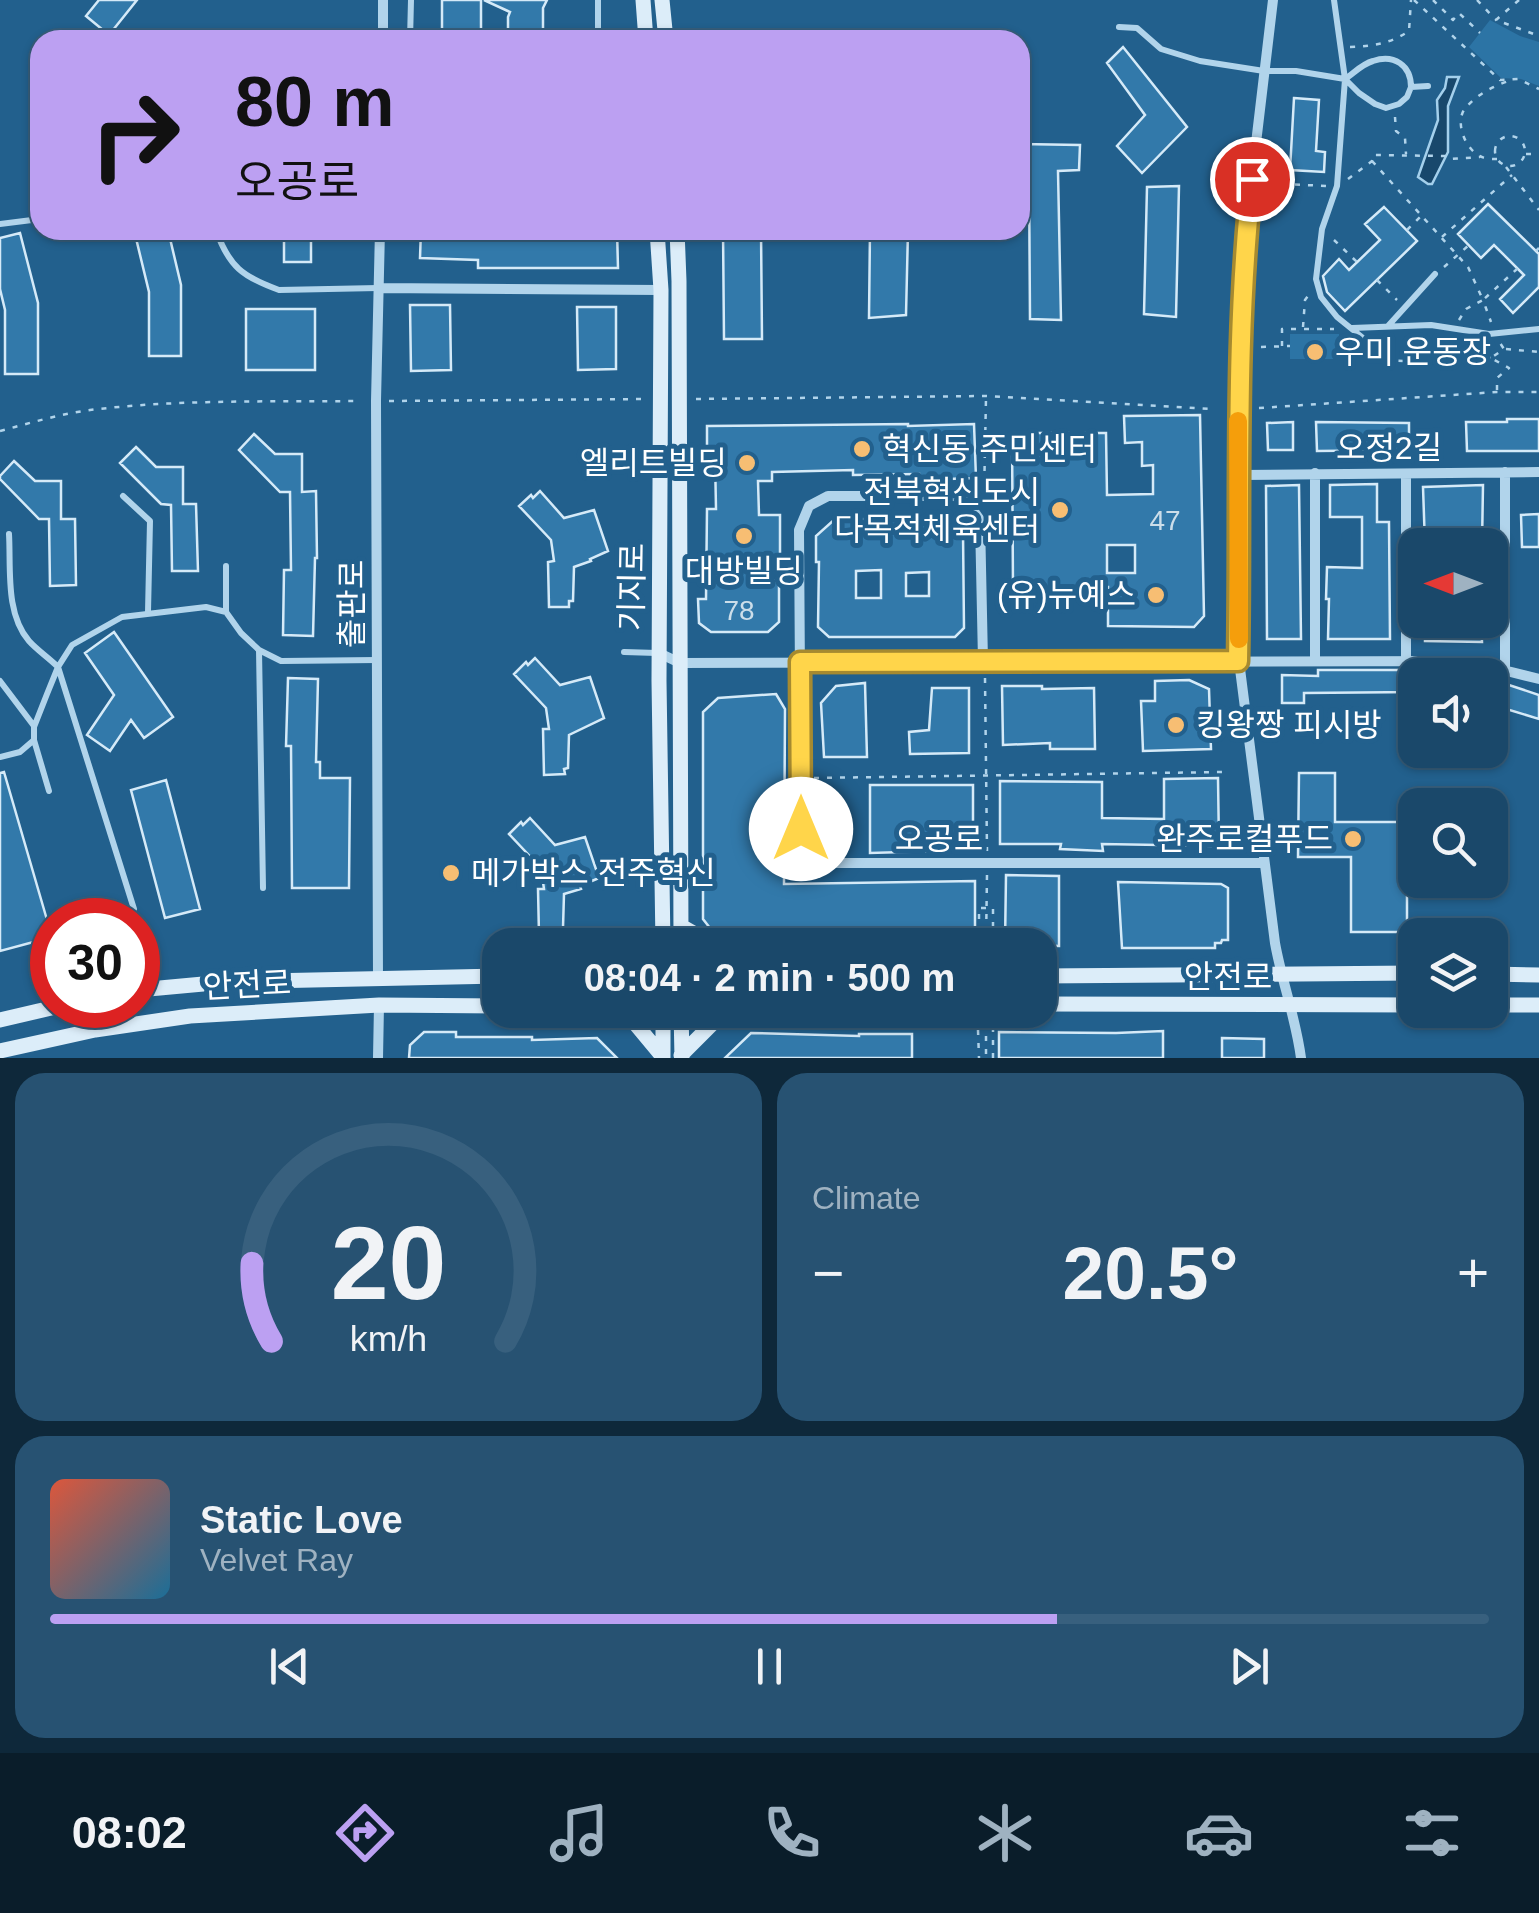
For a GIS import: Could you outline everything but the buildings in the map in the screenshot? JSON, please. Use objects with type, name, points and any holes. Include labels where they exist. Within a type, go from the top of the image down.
[{"type":"street","points":[[383,0],[383,30]]},
{"type":"street","points":[[642,0],[645,30]]},
{"type":"street","points":[[662,0],[665,30]]},
{"type":"street","points":[[1273,0],[1247,219],[1238,420],[1238,661],[1263,863],[1281,976],[1301,1058]]},
{"type":"street","name":"출판로","points":[[378,978],[376,401],[380,240]]},
{"type":"street","name":"기지로","points":[[658,240],[663,927]]},
{"type":"street","name":"기지로","points":[[677,240],[681,926]]},
{"type":"street","points":[[378,288],[661,290]]},
{"type":"street","points":[[1505,472],[1505,658]]},
{"type":"street","name":"오정2길","points":[[1239,475],[1539,472]]},
{"type":"street","points":[[1315,473],[1315,661]]},
{"type":"street","points":[[1406,474],[1406,658]]},
{"type":"street","name":"오공로","points":[[983,661],[980,520],[968,503],[955,496],[828,496],[809,506],[799,530],[801,829],[807,848],[818,860],[1263,863]]},
{"type":"street","points":[[659,653],[680,663],[1398,660]]},
{"type":"street","points":[[1508,670],[1539,679]]},
{"type":"street","points":[[681,926],[684,928]]},
{"type":"street","name":"안전로","points":[[1057,976],[1398,973]]},
{"type":"street","points":[[1508,974],[1539,974]]},
{"type":"street","name":"안전로","points":[[160,988],[224,982],[482,976]]},
{"type":"street","name":"안전로","points":[[1057,1004],[1398,1005]]},
{"type":"street","points":[[378,1005],[378,1058]]},
{"type":"street","name":"안전로","points":[[0,1051],[158,1019],[378,1005],[482,1006]]},
{"type":"street","points":[[1508,1005],[1539,1005]]},
{"type":"street","points":[[0,1020],[30,1013]]},
{"type":"street","points":[[639,1028],[662,1057]]},
{"type":"street","points":[[662,1028],[662,1057]]},
{"type":"street","points":[[681,1028],[682,1056]]},
{"type":"street","points":[[682,1056],[708,1028]]},
{"type":"lane","points":[[410,30],[411,0]]},
{"type":"lane","points":[[598,0],[598,30]]},
{"type":"lane","points":[[1334,0],[1345,79],[1337,186],[1322,229],[1316,279],[1321,296],[1337,316],[1368,342],[1386,346]]},
{"type":"lane","points":[[1119,28],[1136,28],[1161,49],[1176,54],[1264,71],[1296,71],[1345,79],[1359,93],[1386,108],[1407,97],[1411,87],[1411,74],[1394,59],[1375,60],[1345,79]]},
{"type":"lane","points":[[1411,87],[1428,86]]},
{"type":"lane","points":[[0,224],[30,220]]},
{"type":"lane","points":[[221,240],[232,263],[245,276],[279,290],[378,288]]},
{"type":"lane","points":[[1387,327],[1435,274]]},
{"type":"lane","points":[[1351,328],[1431,325],[1494,333],[1539,328]]},
{"type":"lane","points":[[123,496],[150,521],[148,612]]},
{"type":"lane","points":[[10,534],[12,604],[30,642],[58,667],[131,898]]},
{"type":"lane","points":[[226,566],[226,612],[259,650],[281,661],[377,660]]},
{"type":"lane","points":[[49,791],[34,740],[34,726],[58,667],[72,645],[122,617],[206,606],[226,612]]},
{"type":"lane","points":[[259,650],[263,888]]},
{"type":"lane","points":[[624,652],[659,653]]},
{"type":"lane","points":[[0,682],[34,726]]},
{"type":"lane","points":[[0,757],[20,752],[34,740]]},
{"type":"path","points":[[1340,48],[1382,44],[1399,38],[1409,30],[1412,0]]},
{"type":"path","points":[[1412,0],[1500,80],[1518,79],[1539,89]]},
{"type":"path","points":[[1433,0],[1453,20],[1460,14],[1480,32]]},
{"type":"path","points":[[1477,0],[1496,20],[1539,36]]},
{"type":"path","points":[[1496,20],[1519,0]]},
{"type":"path","points":[[1480,157],[1468,146],[1463,134],[1462,113],[1487,91],[1518,79]]},
{"type":"path","points":[[1395,105],[1396,131],[1406,138],[1406,156]]},
{"type":"path","points":[[1498,159],[1497,145],[1508,136],[1520,141],[1524,154],[1520,163],[1505,165]]},
{"type":"path","points":[[1524,154],[1539,154]]},
{"type":"path","points":[[1282,184],[1337,186],[1372,162],[1373,155],[1480,157],[1498,159],[1505,165],[1539,210]]},
{"type":"path","points":[[1372,162],[1468,267],[1504,349]]},
{"type":"path","points":[[1441,238],[1512,175]]},
{"type":"path","points":[[1407,230],[1422,216]]},
{"type":"path","points":[[1322,229],[1357,262]]},
{"type":"path","points":[[1435,274],[1469,245]]},
{"type":"path","points":[[1457,329],[1460,315],[1518,268]]},
{"type":"path","points":[[1377,280],[1405,308]]},
{"type":"path","points":[[1303,328],[1304,300],[1317,284]]},
{"type":"path","points":[[1282,346],[1282,329],[1344,328],[1346,350],[1359,357],[1491,358],[1510,368],[1497,378],[1497,392]]},
{"type":"path","points":[[1261,347],[1290,346]]},
{"type":"path","points":[[1491,358],[1504,349],[1539,352]]},
{"type":"path","points":[[1259,408],[1539,392]]},
{"type":"path","points":[[695,400],[986,396],[1211,409]]},
{"type":"path","points":[[984,498],[986,396]]},
{"type":"path","points":[[0,431],[87,410],[132,406],[645,399]]},
{"type":"path","points":[[986,678],[986,928]]},
{"type":"path","points":[[812,778],[1223,772]]},
{"type":"path","points":[[978,928],[979,908],[994,908],[993,928]]},
{"type":"path","points":[[986,1028],[986,1058]]},
{"type":"path","points":[[978,1030],[978,1058]]},
{"type":"path","points":[[993,1030],[993,1058]]},
{"type":"shaded area","points":[[1490,20],[1539,42],[1539,86],[1521,79],[1501,78],[1469,47]]},
{"type":"shaded area","points":[[1447,77],[1459,77],[1448,106],[1448,152],[1432,184],[1428,184],[1418,177],[1438,120],[1437,100]]},
{"type":"shaded area","name":"우미 운동장","points":[[1290,334],[1339,334],[1339,359],[1290,359]]},
{"type":"slow traffic","points":[[1238,421],[1239,639]]},
{"type":"place","name":"우미 운동장","points":[[1315,352]]},
{"type":"place","name":"혁신동 주민센터","points":[[862,449]]},
{"type":"place","name":"엘리트빌딩","points":[[747,463]]},
{"type":"place","name":"전북혁신도시 다목적체육센터","points":[[1060,510]]},
{"type":"place","name":"대방빌딩","points":[[744,536]]},
{"type":"place","name":"(유)뉴예스","points":[[1156,595]]},
{"type":"place","name":"킹왕짱 피시방","points":[[1176,725]]},
{"type":"place","name":"완주로컬푸드","points":[[1353,839]]},
{"type":"place","name":"메가박스 전주혁신","points":[[451,873]]},
{"type":"route","points":[[801,829],[800,662],[1238,661],[1238,420],[1252,179]]}]
